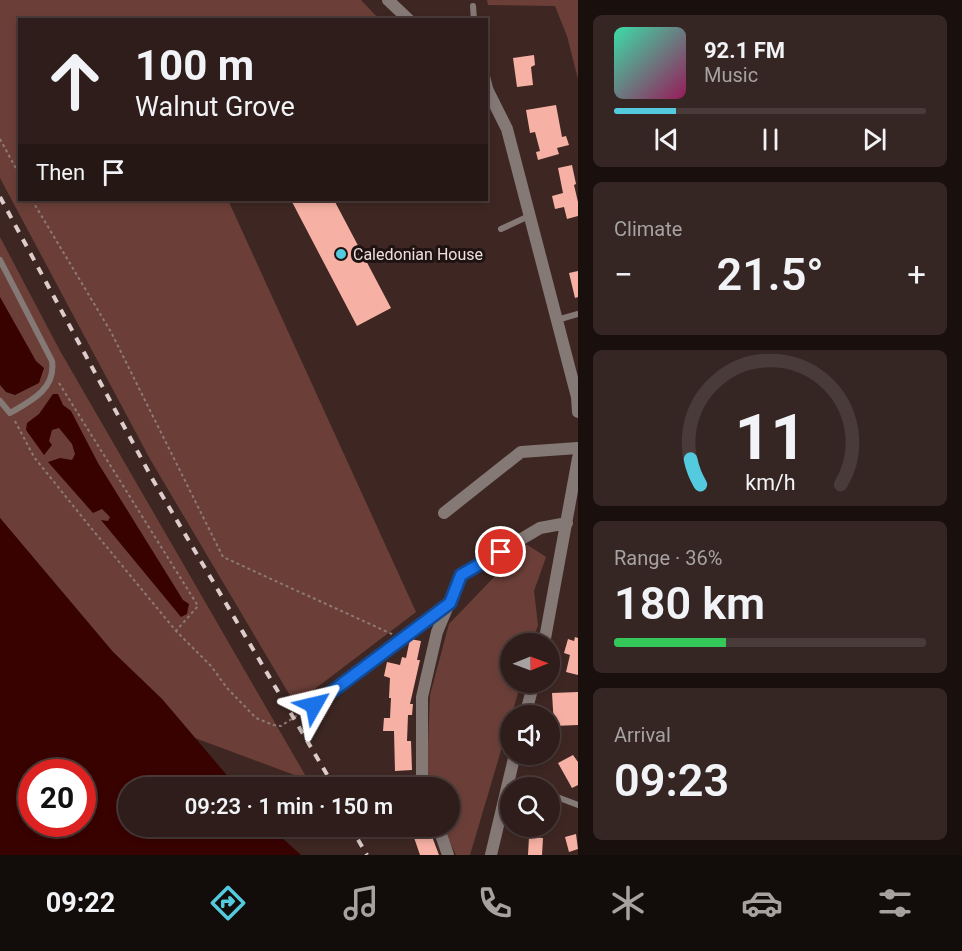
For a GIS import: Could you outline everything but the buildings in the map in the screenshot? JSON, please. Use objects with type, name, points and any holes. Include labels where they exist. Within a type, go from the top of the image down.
[{"type":"street","points":[[388,0],[407,18]]},
{"type":"street","points":[[488,91],[507,129],[577,397],[578,412]]},
{"type":"street","points":[[444,513],[520,452],[578,448]]},
{"type":"street","points":[[546,633],[578,458]]},
{"type":"street","points":[[422,777],[422,697],[437,632],[461,575],[540,528],[567,523]]},
{"type":"street","points":[[491,855],[500,815]]},
{"type":"street","points":[[442,837],[448,855]]},
{"type":"lane","points":[[473,6],[474,18]]},
{"type":"lane","points":[[488,80],[495,106]]},
{"type":"lane","points":[[501,229],[530,215]]},
{"type":"lane","points":[[0,260],[52,361],[52,373],[39,396],[10,413],[0,401]]},
{"type":"lane","points":[[557,320],[578,314]]},
{"type":"lane","points":[[314,705],[450,603]]},
{"type":"lane","points":[[560,798],[578,805]]},
{"type":"path","points":[[0,139],[18,172]]},
{"type":"path","points":[[33,201],[111,332],[223,557],[402,639]]},
{"type":"path","points":[[52,373],[198,606],[176,631]]},
{"type":"path","points":[[10,413],[34,456],[176,631],[211,666],[227,688],[256,718],[281,726],[314,705]]},
{"type":"shaded area","points":[[0,0],[361,0],[378,18],[18,18],[18,201],[228,201],[416,612],[295,704],[150,459],[0,178]]},
{"type":"shaded area","points":[[487,0],[578,0],[578,79],[567,36],[555,6],[488,5]]},
{"type":"shaded area","points":[[0,237],[59,349],[306,777],[300,777],[195,738],[162,699],[113,652],[0,518]]},
{"type":"shaded area","points":[[0,297],[36,361],[44,368],[39,383],[15,395],[6,392],[0,385]]},
{"type":"shaded area","points":[[53,394],[58,394],[63,405],[71,411],[98,463],[183,600],[189,604],[187,614],[181,617],[101,520],[108,521],[110,517],[102,509],[93,513],[48,462],[60,458],[72,460],[75,454],[72,444],[59,428],[52,430],[49,441],[52,445],[44,455],[26,430],[27,423],[39,414]]},
{"type":"shaded area","points":[[0,518],[113,652],[162,699],[228,777],[118,777],[118,837],[281,837],[301,855],[0,855]]},
{"type":"shaded area","points":[[526,544],[546,557],[534,591],[538,625],[535,633],[500,633],[500,693],[518,693],[514,705],[500,705],[500,754],[470,855],[456,855],[447,837],[460,837],[460,777],[429,777],[427,770],[430,695],[449,624]]},
{"type":"railway","points":[[0,197],[153,480],[328,777]]},
{"type":"railway","points":[[356,837],[367,855]]},
{"type":"place","name":"Caledonian House","points":[[341,254]]},
{"type":"route","points":[[314,705],[450,603],[461,575],[501,552]]}]
